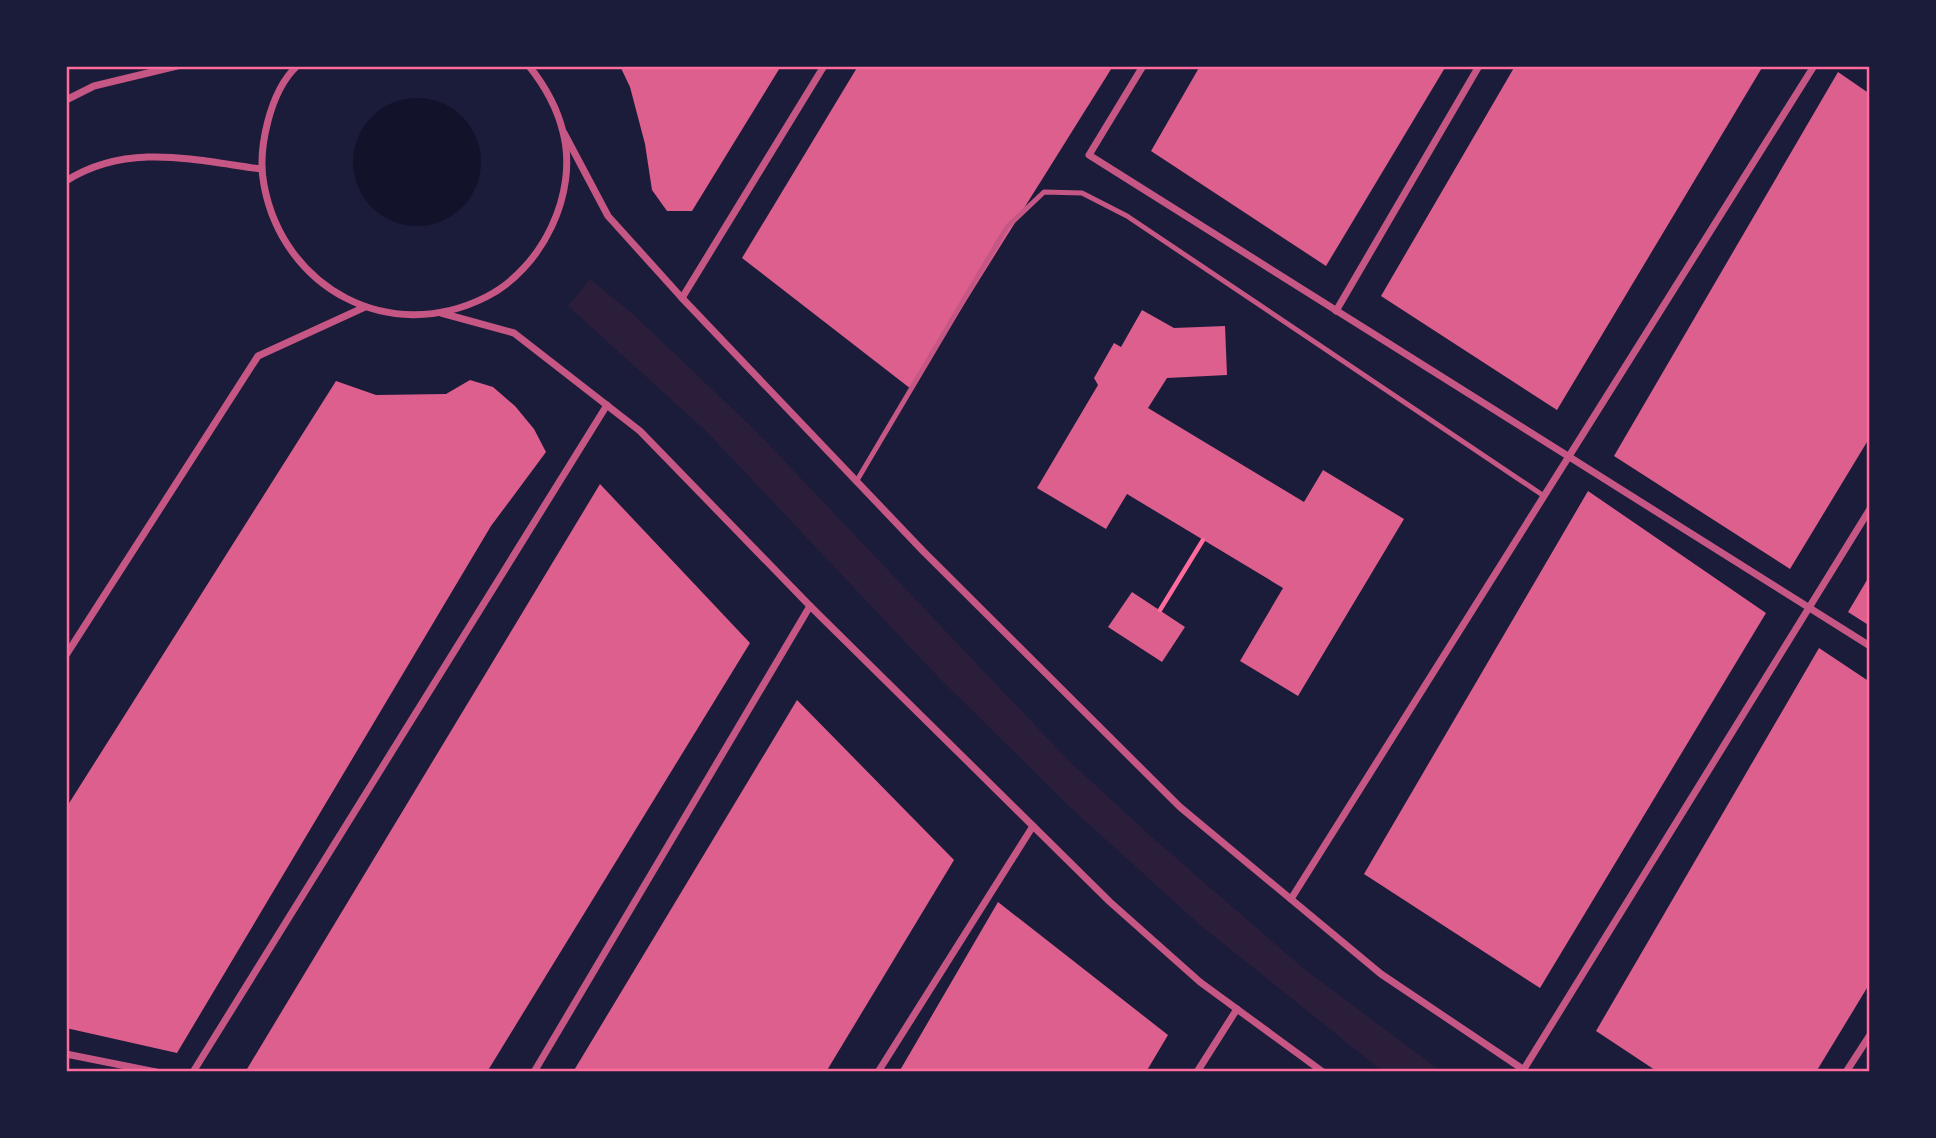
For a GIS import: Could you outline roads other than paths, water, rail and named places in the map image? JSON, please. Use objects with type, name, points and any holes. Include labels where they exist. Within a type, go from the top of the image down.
[{"type":"street","points":[[66,100],[94,86],[177,66]]},
{"type":"street","points":[[296,66],[268,117],[261,169],[270,214],[291,254],[324,286],[365,307],[403,315],[441,313],[486,297],[525,267],[552,228],[565,181],[564,133]]},
{"type":"street","points":[[529,66],[547,88],[564,133],[608,216],[856,482],[1180,807],[1381,974],[1526,1070],[1870,509]]},
{"type":"street","points":[[682,298],[824,66]]},
{"type":"street","points":[[1143,66],[1089,155],[1870,646]]},
{"type":"street","points":[[1336,311],[1479,66]]},
{"type":"street","points":[[1291,899],[1814,66]]},
{"type":"street","points":[[66,181],[103,163],[153,155],[261,169]]},
{"type":"street","points":[[66,655],[258,356],[365,307]]},
{"type":"street","points":[[441,313],[514,332],[640,431],[810,606],[1110,902],[1200,982],[1323,1072]]},
{"type":"street","points":[[193,1072],[607,405]]},
{"type":"street","points":[[534,1072],[810,606]]},
{"type":"street","points":[[878,1072],[1033,826]]},
{"type":"street","points":[[1197,1072],[1237,1009]]},
{"type":"street","points":[[1846,1072],[1870,1035]]},
{"type":"street","points":[[66,1054],[156,1072]]},
{"type":"lane","points":[[856,482],[1007,227],[1044,192],[1082,193],[1127,216],[1544,496]]}]
